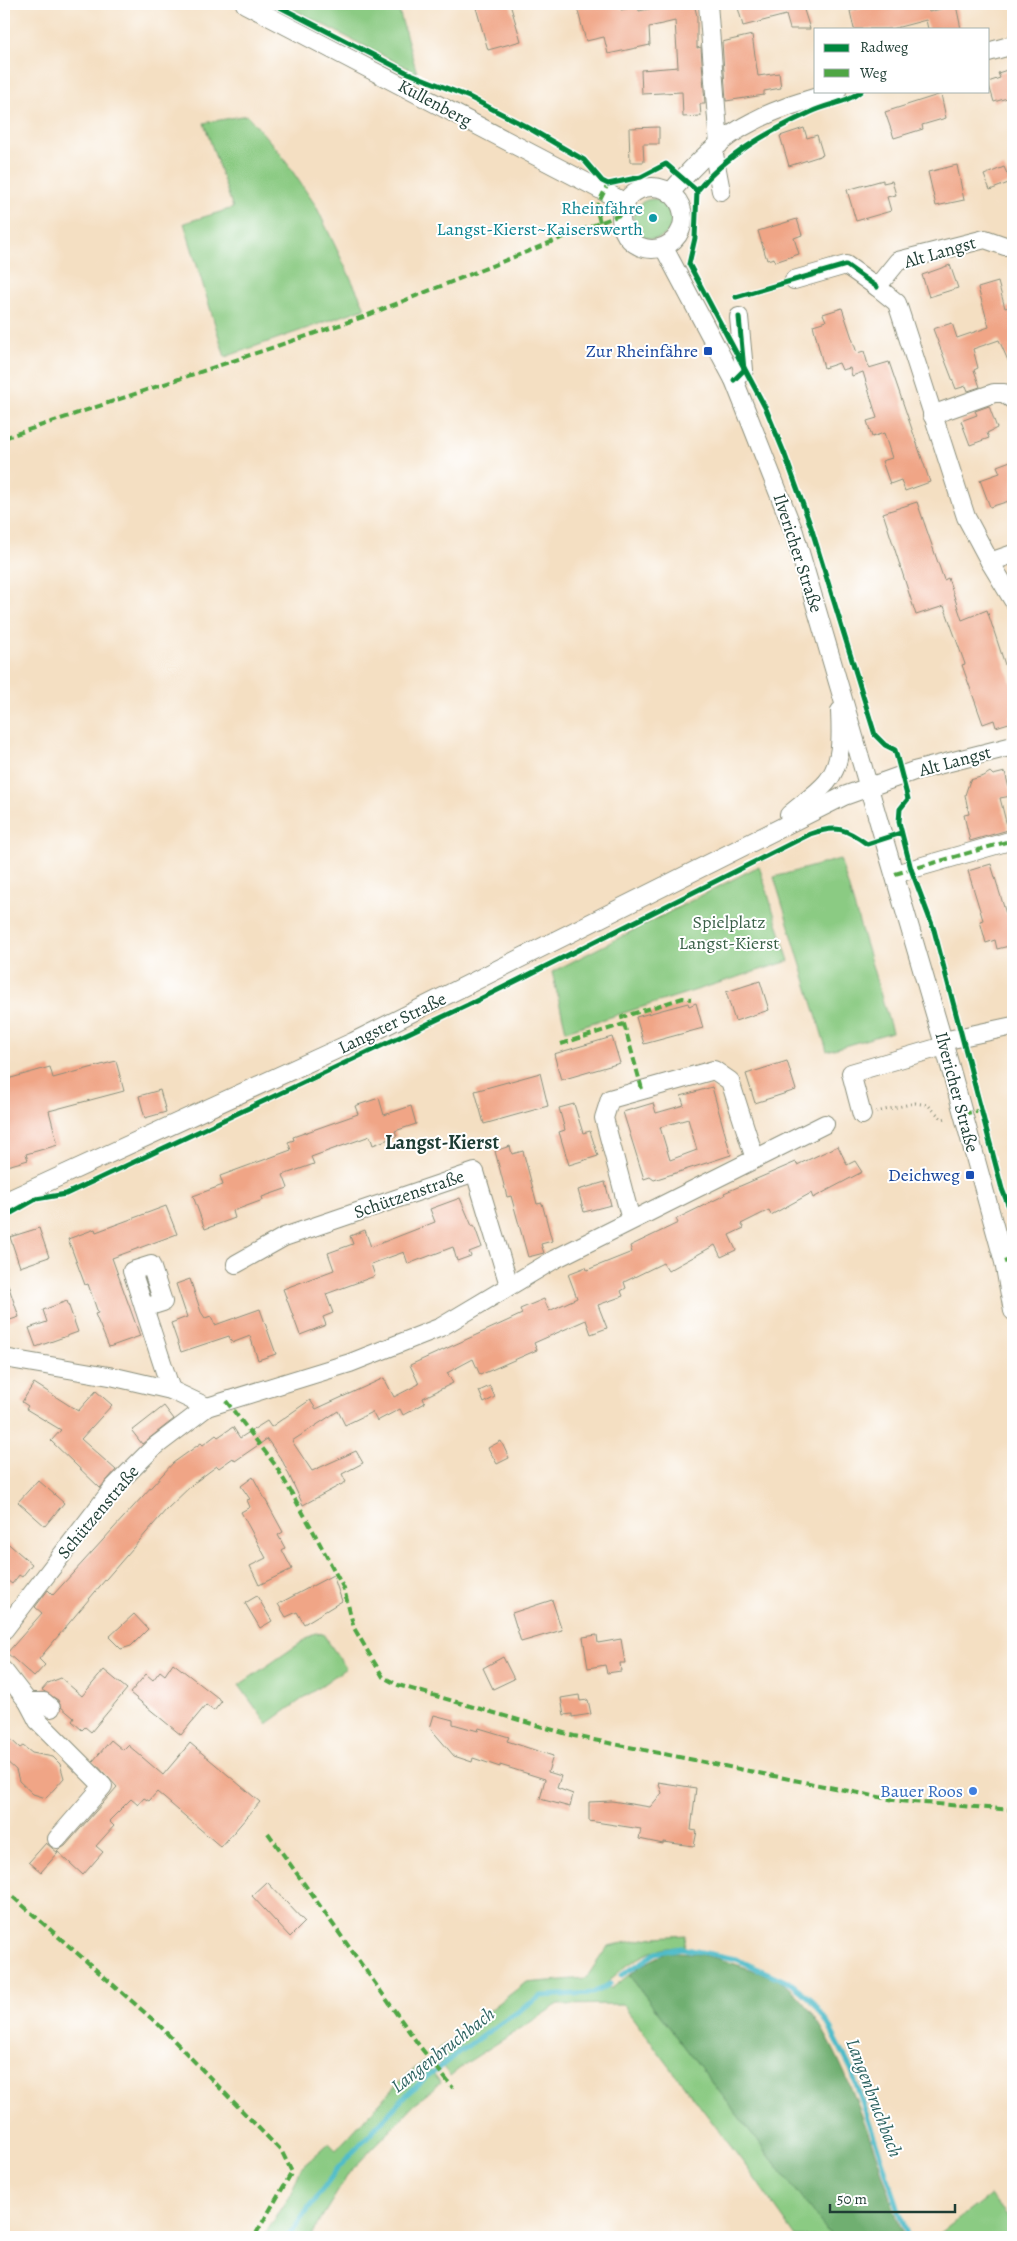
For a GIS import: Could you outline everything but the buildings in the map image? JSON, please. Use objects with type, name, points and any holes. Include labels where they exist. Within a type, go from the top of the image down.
[{"type":"street","name":"Kullenberg","points":[[245,4],[626,203]]},
{"type":"street","points":[[708,4],[716,147],[721,191]]},
{"type":"street","points":[[990,51],[1013,45]]},
{"type":"street","points":[[670,192],[694,165],[753,121],[792,105],[834,92]]},
{"type":"street","points":[[653,187],[670,192],[682,207],[684,220],[678,236],[664,248],[648,249],[631,241],[622,225],[622,214],[626,203],[642,189],[653,187]]},
{"type":"street","name":"Alt Langst","points":[[876,287],[898,261],[985,239],[1005,246]]},
{"type":"street","name":"Ilvericher Straße","points":[[664,248],[734,380],[794,532],[895,874],[963,1114],[1009,1261],[1013,1311]]},
{"type":"street","points":[[794,280],[846,266],[897,303],[966,517],[1013,600]]},
{"type":"street","points":[[734,380],[744,370],[739,317]]},
{"type":"street","points":[[932,415],[994,393],[1004,392],[1013,400]]},
{"type":"street","points":[[990,562],[1013,554]]},
{"type":"street","name":"Langster Straße","points":[[774,830],[827,782],[834,769],[840,746],[838,686]]},
{"type":"street","name":"Alt Langst","points":[[869,786],[914,771],[1013,746]]},
{"type":"street","name":"Langster Straße","points":[[4,1202],[353,1042],[583,929],[774,830],[869,786]]},
{"type":"street","points":[[895,874],[1013,840]]},
{"type":"street","points":[[862,1115],[851,1073],[944,1044],[1013,1026]]},
{"type":"street","points":[[632,1220],[604,1118],[610,1099],[714,1070],[730,1081],[755,1159]]},
{"type":"street","name":"Schützenstraße","points":[[4,1630],[114,1487],[152,1448],[207,1407],[350,1363],[441,1327],[509,1285],[632,1220],[825,1124]]},
{"type":"street","name":"Schützenstraße","points":[[236,1264],[284,1237],[475,1172],[509,1285]]},
{"type":"street","points":[[144,1308],[172,1390]]},
{"type":"street","points":[[4,1358],[115,1377],[172,1390],[207,1407]]},
{"type":"street","points":[[4,1671],[28,1702],[38,1721],[103,1786],[57,1838]]},
{"type":"street","points":[[28,1702],[44,1702],[51,1708]]},
{"type":"path","points":[[862,1115],[915,1103],[928,1105],[942,1119],[963,1114]]},
{"type":"green space","points":[[283,4],[397,4],[417,73]]},
{"type":"green space","points":[[247,115],[280,153],[316,206],[365,308],[225,357],[184,223],[233,208],[204,123]]},
{"type":"green space","points":[[653,199],[667,205],[673,219],[667,233],[653,239],[639,233],[633,219],[639,205]]},
{"type":"green space","points":[[840,859],[892,1032],[827,1051],[774,877]]},
{"type":"green space","name":"Spielplatz Langst-Kierst","points":[[759,866],[789,961],[566,1031],[552,972]]},
{"type":"green space","points":[[315,1633],[323,1634],[346,1668],[267,1724],[239,1685]]},
{"type":"green space","points":[[686,1935],[684,1947],[672,1947],[651,1952],[632,1962],[606,1984],[611,1989],[629,1975],[832,2237],[796,2237],[745,2165],[622,2004],[557,2005],[468,2062],[450,2076],[433,2054],[525,1983],[586,1978],[608,1946],[655,1937]]},
{"type":"green space","points":[[668,1952],[685,1952],[711,1957],[761,1973],[785,1984],[805,2003],[823,2031],[856,2101],[904,2237],[832,2237],[629,1975],[642,1965]]},
{"type":"green space","points":[[424,2061],[441,2083],[418,2101],[349,2173],[310,2237],[263,2237],[290,2196],[301,2168],[329,2143],[336,2150],[397,2084]]},
{"type":"green space","points":[[990,2195],[1013,2222],[1013,2237],[935,2237]]},
{"type":"waterway","name":"Langenbruchbach","points":[[622,1975],[656,1953],[681,1948],[736,1959],[792,1984],[811,1999],[827,2022],[851,2069],[908,2237]]},
{"type":"waterway","name":"Langenbruchbach","points":[[288,2237],[338,2168],[409,2092],[460,2051],[541,1996],[593,1993],[610,1984]]},
{"type":"marked path","points":[[600,222],[596,208],[608,184]]},
{"type":"marked path","points":[[4,438],[363,317],[622,214]]},
{"type":"marked path","points":[[895,874],[1013,840]]},
{"type":"marked path","points":[[642,1089],[622,1017],[683,998],[691,999]]},
{"type":"marked path","points":[[561,1044],[624,1024]]},
{"type":"marked path","points":[[963,1114],[982,1110]]},
{"type":"marked path","points":[[1004,1262],[1013,1259]]},
{"type":"marked path","points":[[226,1401],[276,1466],[344,1589],[354,1628],[383,1677],[398,1685],[574,1736],[899,1801],[1013,1810]]},
{"type":"marked path","points":[[268,1833],[421,2048],[453,2088]]},
{"type":"marked path","points":[[4,1889],[159,2025],[282,2152],[292,2172],[254,2237]]},
{"type":"cycle path","points":[[274,4],[406,72],[469,97],[527,127],[584,160],[602,181],[608,184],[641,177],[666,164],[697,191],[695,238],[689,264],[766,409],[811,527],[875,735],[885,745],[895,750],[908,799],[900,809],[899,822],[911,869],[934,930],[1002,1189],[1013,1217]]},
{"type":"cycle path","points":[[697,191],[721,166],[749,145],[817,109],[843,101],[860,92]]},
{"type":"cycle path","points":[[736,297],[846,265],[877,287]]},
{"type":"cycle path","points":[[734,380],[744,370],[739,317]]},
{"type":"cycle path","points":[[4,1217],[36,1199],[66,1194],[468,1005],[810,834],[834,829],[846,831],[867,844],[901,833]]},
{"type":"place","name":"Rheinfähre Langst-Kierst~Kaiserswerth","points":[[653,218]]},
{"type":"place","name":"Zur Rheinfähre","points":[[708,351]]},
{"type":"place","name":"Deichweg","points":[[970,1175]]},
{"type":"place","name":"Bauer Roos","points":[[973,1791]]},
{"type":"district","name":"Langst-Kierst","points":[[442,1142]]}]
